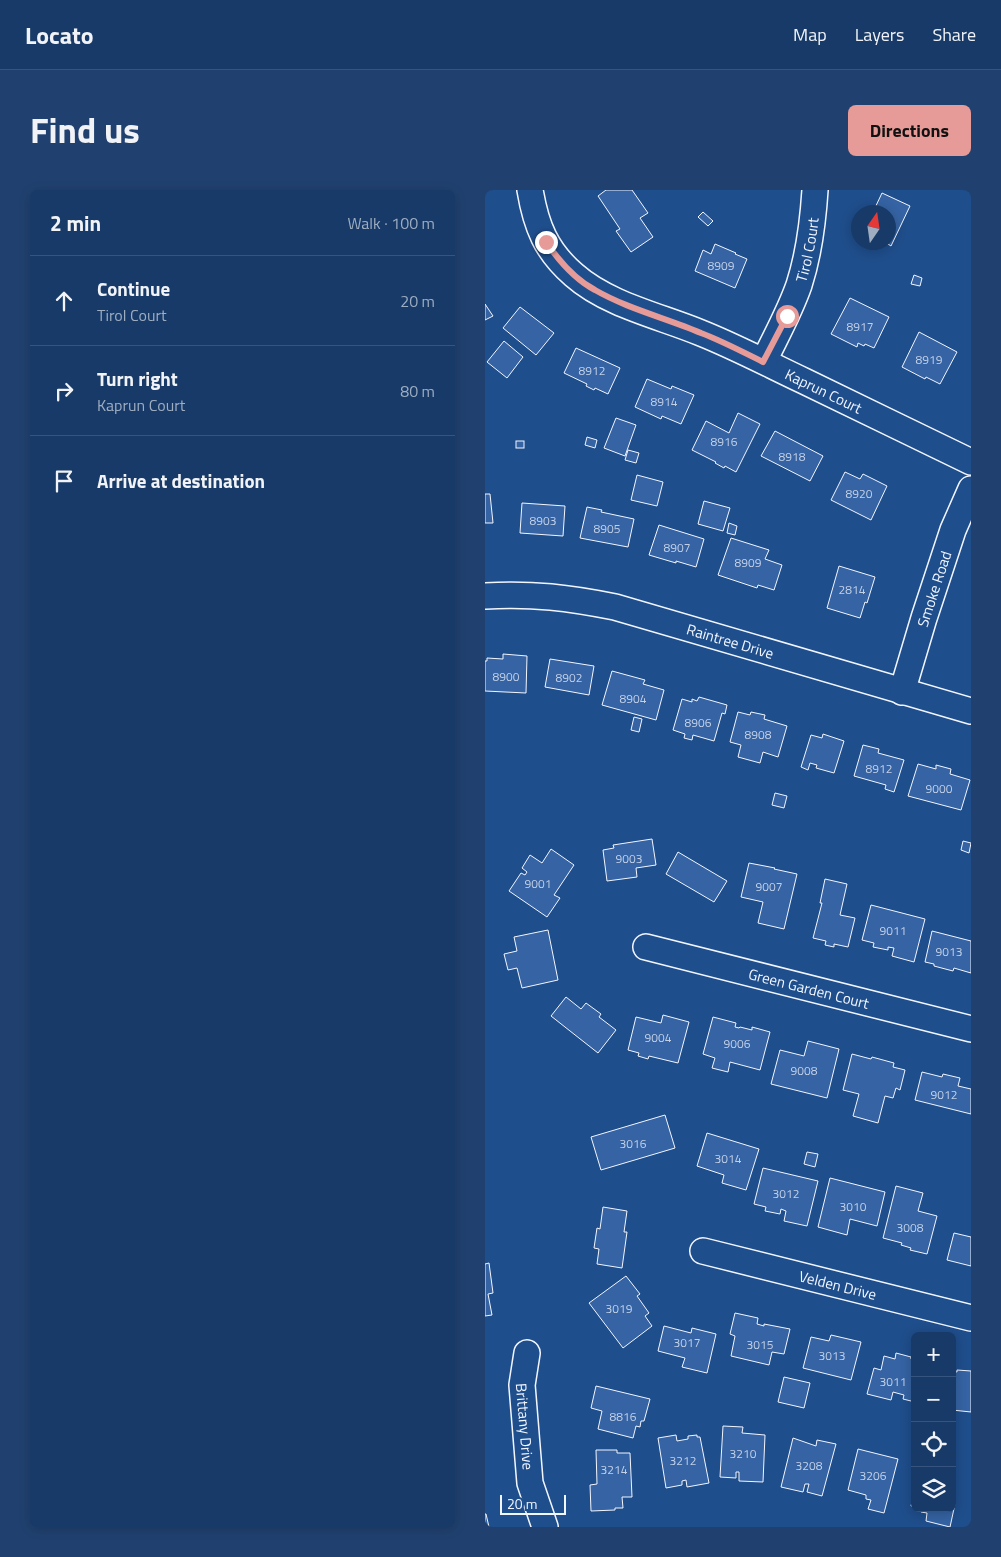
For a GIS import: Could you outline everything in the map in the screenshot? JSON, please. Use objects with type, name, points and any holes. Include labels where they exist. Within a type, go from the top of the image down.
[{"type":"street","name":"Kaprun Court","points":[[531,190],[534,214],[546,242],[558,260],[593,290],[614,300],[702,333],[971,462]]},
{"type":"street","name":"Tirol Court","points":[[763,362],[787,316],[799,284],[806,260],[813,218],[815,190]]},
{"type":"street","name":"Smoke Road","points":[[902,692],[953,530],[971,489]]},
{"type":"street","name":"Raintree Drive","points":[[485,596],[508,594],[542,595],[575,599],[615,608],[971,711]]},
{"type":"street","name":"Green Garden Court","points":[[646,947],[971,1029]]},
{"type":"street","name":"Velden Drive","points":[[703,1251],[971,1318]]},
{"type":"street","name":"Brittany Drive","points":[[527,1353],[522,1385],[530,1482],[545,1527]]},
{"type":"building","points":[[606,190],[632,190],[648,213],[640,218],[653,237],[631,252],[616,231],[620,229],[598,196]]},
{"type":"building","points":[[882,193],[910,206],[896,235],[896,205],[876,205]]},
{"type":"building","points":[[703,212],[713,221],[708,226],[698,217]]},
{"type":"building","points":[[715,244],[747,259],[735,288],[695,271],[703,250],[711,254]]},
{"type":"building","points":[[914,275],[922,278],[920,286],[911,284]]},
{"type":"building","points":[[850,298],[889,317],[874,348],[858,343],[857,347],[831,334]]},
{"type":"building","points":[[485,304],[493,316],[485,320]]},
{"type":"building","points":[[520,307],[554,333],[536,355],[503,328]]},
{"type":"building","points":[[919,332],[957,352],[940,384],[926,377],[925,379],[902,367]]},
{"type":"building","points":[[504,341],[523,357],[507,378],[487,362]]},
{"type":"building","points":[[576,348],[620,368],[608,394],[595,388],[594,390],[586,386],[587,384],[564,373]]},
{"type":"building","points":[[647,379],[671,389],[672,386],[694,395],[681,424],[662,416],[661,419],[635,407]]},
{"type":"building","points":[[738,413],[760,424],[736,472],[725,466],[724,468],[692,450],[706,421],[729,433]]},
{"type":"building","points":[[616,418],[636,425],[625,456],[604,448]]},
{"type":"building","points":[[775,431],[823,456],[810,481],[761,456]]},
{"type":"building","points":[[587,437],[597,440],[595,448],[585,445]]},
{"type":"building","points":[[516,441],[524,441],[524,448],[516,448]]},
{"type":"building","points":[[628,450],[639,453],[636,463],[625,460]]},
{"type":"building","points":[[845,472],[860,479],[863,474],[887,486],[871,520],[831,500]]},
{"type":"building","points":[[637,475],[663,482],[657,506],[631,500]]},
{"type":"building","points":[[485,494],[490,494],[493,523],[485,523]]},
{"type":"building","points":[[704,501],[730,508],[723,531],[698,524]]},
{"type":"building","points":[[522,503],[565,506],[563,536],[520,533]]},
{"type":"building","points":[[587,507],[634,519],[628,547],[580,538]]},
{"type":"building","points":[[729,523],[737,526],[735,535],[727,533]]},
{"type":"building","points":[[659,525],[704,539],[696,567],[649,555]]},
{"type":"building","points":[[731,538],[769,550],[765,559],[782,565],[774,590],[758,585],[757,588],[718,575]]},
{"type":"building","points":[[839,566],[875,577],[860,618],[827,608]]},
{"type":"building","points":[[503,654],[527,656],[526,693],[485,691],[485,661],[487,661],[487,658],[503,659]]},
{"type":"building","points":[[550,659],[594,666],[589,695],[545,687]]},
{"type":"building","points":[[612,671],[645,680],[643,684],[664,690],[656,720],[602,705]]},
{"type":"building","points":[[699,697],[727,705],[725,714],[722,713],[714,741],[693,735],[692,740],[684,738],[685,734],[673,730],[682,699],[692,702],[692,699],[697,701]]},
{"type":"building","points":[[738,712],[750,715],[751,712],[765,715],[764,719],[787,726],[778,757],[763,752],[760,763],[738,757],[741,745],[730,742]]},
{"type":"building","points":[[634,717],[642,719],[639,732],[631,730]]},
{"type":"building","points":[[823,734],[844,741],[834,773],[816,768],[817,765],[810,763],[808,770],[801,767],[811,735],[822,738]]},
{"type":"building","points":[[863,745],[879,749],[878,753],[904,760],[894,792],[885,789],[886,785],[854,776]]},
{"type":"building","points":[[918,764],[936,769],[936,765],[951,769],[950,774],[970,780],[961,810],[908,796]]},
{"type":"building","points":[[775,793],[787,796],[784,808],[772,805]]},
{"type":"building","points":[[652,839],[656,865],[636,868],[637,877],[607,881],[603,850],[614,848],[613,845]]},
{"type":"building","points":[[963,841],[971,843],[969,853],[961,850]]},
{"type":"building","points":[[551,849],[574,865],[554,895],[560,898],[547,917],[509,891],[521,873],[525,875],[527,872],[522,868],[530,855],[542,863]]},
{"type":"building","points":[[678,852],[727,881],[714,902],[666,874]]},
{"type":"building","points":[[749,863],[797,874],[784,929],[758,923],[763,902],[741,897]]},
{"type":"building","points":[[825,879],[847,884],[840,915],[855,918],[848,947],[834,944],[834,947],[825,945],[826,941],[813,938],[822,903],[820,903]]},
{"type":"building","points":[[871,905],[925,919],[914,962],[892,956],[894,948],[888,947],[888,950],[873,947],[874,943],[862,940]]},
{"type":"building","points":[[548,930],[558,980],[522,988],[517,968],[508,970],[504,954],[517,951],[514,937]]},
{"type":"building","points":[[932,931],[971,941],[971,973],[954,968],[953,971],[925,962]]},
{"type":"building","points":[[566,997],[581,1009],[586,1003],[601,1014],[599,1017],[616,1030],[598,1053],[551,1016]]},
{"type":"building","points":[[663,1015],[689,1022],[678,1063],[649,1056],[648,1059],[638,1056],[639,1053],[628,1050],[636,1017],[661,1023]]},
{"type":"building","points":[[713,1017],[736,1023],[735,1027],[752,1030],[752,1027],[770,1032],[760,1070],[730,1062],[728,1072],[712,1068],[715,1058],[703,1054]]},
{"type":"building","points":[[808,1041],[839,1049],[827,1098],[771,1084],[780,1050],[804,1056]]},
{"type":"building","points":[[852,1054],[894,1063],[893,1067],[905,1070],[900,1090],[896,1088],[893,1098],[885,1096],[878,1123],[853,1116],[859,1094],[843,1090]]},
{"type":"building","points":[[922,1072],[942,1077],[943,1074],[960,1078],[958,1086],[971,1089],[971,1114],[915,1100]]},
{"type":"building","points":[[665,1115],[675,1148],[601,1170],[591,1137]]},
{"type":"building","points":[[707,1133],[759,1149],[746,1190],[722,1183],[724,1175],[697,1166]]},
{"type":"building","points":[[807,1152],[818,1154],[815,1167],[804,1164]]},
{"type":"building","points":[[763,1168],[818,1181],[807,1226],[784,1221],[786,1211],[781,1209],[780,1214],[765,1211],[766,1207],[754,1204]]},
{"type":"building","points":[[830,1178],[885,1192],[877,1226],[850,1219],[847,1235],[818,1227]]},
{"type":"building","points":[[896,1186],[923,1193],[918,1211],[937,1216],[927,1254],[910,1250],[911,1248],[901,1245],[902,1243],[883,1238]]},
{"type":"building","points":[[603,1207],[627,1211],[624,1232],[627,1232],[622,1268],[597,1264],[599,1249],[594,1248],[597,1228],[600,1229]]},
{"type":"building","points":[[954,1233],[971,1237],[971,1266],[947,1260]]},
{"type":"building","points":[[489,1263],[493,1293],[488,1294],[492,1315],[485,1316],[485,1264]]},
{"type":"building","points":[[626,1276],[640,1294],[637,1296],[649,1313],[645,1316],[652,1326],[623,1348],[589,1303]]},
{"type":"building","points":[[735,1313],[758,1318],[757,1324],[790,1329],[784,1354],[772,1352],[769,1365],[731,1356],[735,1336],[730,1334]]},
{"type":"building","points":[[664,1326],[691,1333],[692,1328],[716,1334],[707,1373],[682,1367],[685,1358],[658,1351]]},
{"type":"building","points":[[831,1335],[861,1342],[851,1380],[803,1368],[811,1337],[829,1341]]},
{"type":"building","points":[[896,1353],[911,1357],[911,1401],[903,1399],[904,1395],[893,1392],[891,1400],[867,1394],[874,1368],[881,1370],[884,1356],[895,1359]]},
{"type":"building","points":[[957,1370],[971,1371],[971,1412],[956,1410]]},
{"type":"building","points":[[784,1377],[810,1383],[804,1408],[778,1402]]},
{"type":"building","points":[[596,1386],[650,1399],[644,1421],[641,1421],[640,1427],[636,1426],[633,1438],[598,1429],[602,1411],[591,1408]]},
{"type":"building","points":[[723,1426],[743,1427],[742,1433],[765,1435],[763,1482],[739,1481],[739,1472],[736,1472],[736,1478],[720,1477]]},
{"type":"building","points":[[676,1435],[677,1441],[688,1439],[688,1436],[697,1435],[697,1437],[700,1437],[709,1483],[687,1487],[686,1480],[682,1481],[682,1485],[666,1488],[658,1438]]},
{"type":"building","points":[[793,1438],[816,1446],[817,1440],[836,1444],[822,1496],[807,1492],[809,1484],[805,1484],[803,1492],[781,1487]]},
{"type":"building","points":[[858,1449],[898,1459],[884,1513],[868,1509],[871,1500],[866,1499],[866,1495],[848,1490]]},
{"type":"building","points":[[596,1450],[617,1450],[617,1453],[630,1453],[632,1497],[622,1497],[623,1508],[591,1511],[590,1485],[597,1484]]},
{"type":"building","points":[[921,1512],[953,1512],[950,1527],[926,1521],[927,1513]]},
{"type":"building","points":[[486,1514],[489,1527],[485,1527]]},
{"type":"route","points":[[546,242],[558,260],[593,290],[614,300],[702,333],[763,362],[787,316]]}]
